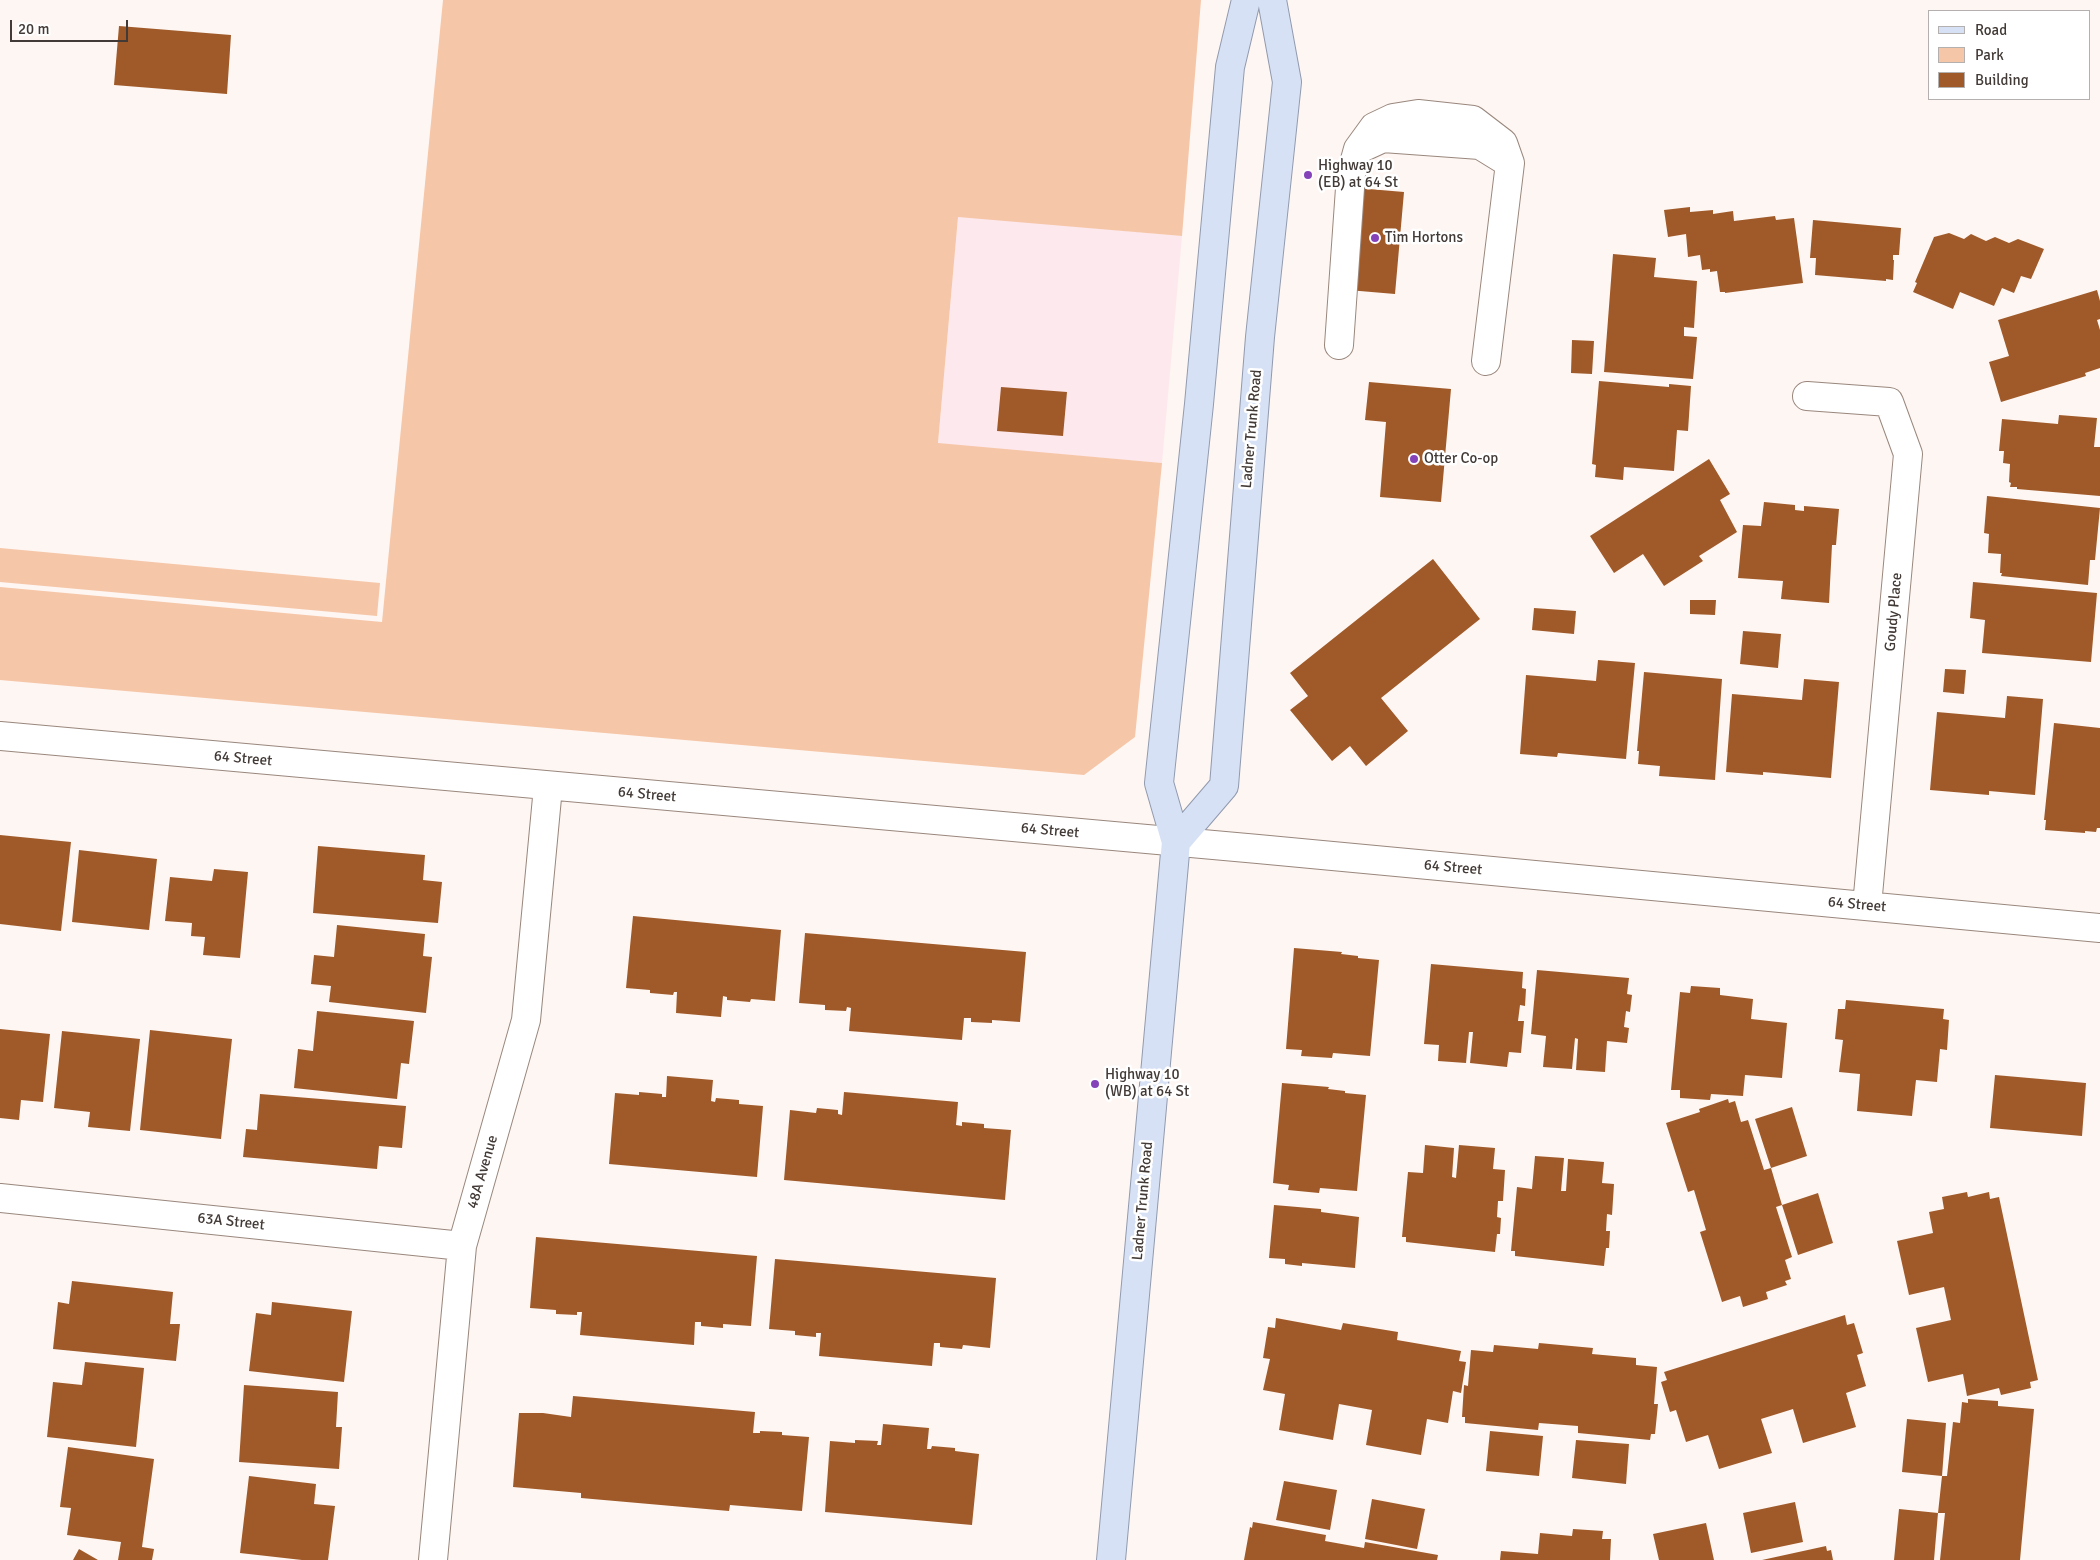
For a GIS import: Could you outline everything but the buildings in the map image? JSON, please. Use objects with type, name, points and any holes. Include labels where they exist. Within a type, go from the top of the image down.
[{"type":"main road","name":"Ladner Trunk Road","points":[[1111,1560],[1176,842],[1159,783],[1198,414],[1230,67],[1246,0]]},
{"type":"main road","name":"Ladner Trunk Road","points":[[1176,842],[1224,786],[1260,337],[1286,82],[1272,0]]},
{"type":"street","points":[[1339,345],[1351,174],[1358,149],[1374,127],[1393,118],[1418,114],[1473,120],[1502,143],[1510,163],[1486,361]]},
{"type":"street","name":"Goudy Place","points":[[1807,396],[1888,402],[1908,454],[1867,906]]},
{"type":"street","name":"64 Street","points":[[0,736],[548,787],[1176,842],[2100,928]]},
{"type":"street","name":"48A Avenue","points":[[433,1560],[462,1246],[526,1020],[548,787]]},
{"type":"street","name":"63A Street","points":[[0,1198],[462,1246]]},
{"type":"shaded area","points":[[958,216],[1182,236],[1162,463],[938,444]]},
{"type":"green space","points":[[443,0],[1201,0],[1182,236],[958,217],[938,443],[1162,463],[1135,737],[1084,775],[0,680],[0,587],[382,622]]},
{"type":"green space","points":[[0,548],[380,583],[377,616],[0,582]]},
{"type":"place","name":"Highway 10 (EB) at 64 St","points":[[1308,175]]},
{"type":"place","name":"Tim Hortons","points":[[1375,238]]},
{"type":"place","name":"Otter Co-op","points":[[1414,459]]},
{"type":"place","name":"Highway 10 (WB) at 64 St","points":[[1095,1084]]}]
